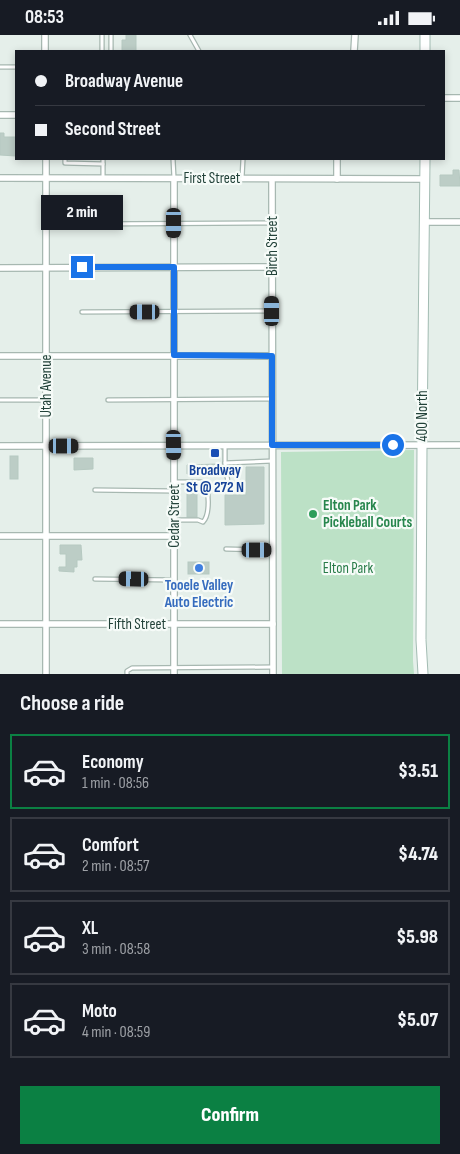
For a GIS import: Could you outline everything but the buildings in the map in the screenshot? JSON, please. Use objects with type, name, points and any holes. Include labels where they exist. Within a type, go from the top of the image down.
[{"type":"street","points":[[45,35],[45,50]]},
{"type":"street","points":[[354,50],[355,35]]},
{"type":"street","points":[[425,50],[426,35]]},
{"type":"street","points":[[445,97],[460,98]]},
{"type":"street","points":[[0,115],[15,115]]},
{"type":"street","name":"Utah Avenue","points":[[46,160],[46,674]]},
{"type":"street","points":[[337,179],[338,160]]},
{"type":"street","name":"400 North","points":[[423,674],[421,640],[425,160]]},
{"type":"street","name":"First Street","points":[[0,178],[425,179]]},
{"type":"street","name":"Cedar Street","points":[[174,179],[174,671]]},
{"type":"street","name":"Birch Street","points":[[272,179],[273,671]]},
{"type":"street","points":[[423,222],[460,222]]},
{"type":"street","points":[[0,268],[272,267]]},
{"type":"street","points":[[0,356],[272,356]]},
{"type":"street","points":[[0,446],[460,445]]},
{"type":"street","points":[[0,536],[174,535]]},
{"type":"street","name":"Fifth Street","points":[[0,624],[273,624]]},
{"type":"lane","points":[[102,35],[102,50]]},
{"type":"lane","points":[[111,35],[111,50]]},
{"type":"lane","points":[[190,35],[198,50]]},
{"type":"lane","points":[[0,67],[15,67]]},
{"type":"lane","points":[[64,160],[65,163],[103,164]]},
{"type":"lane","points":[[103,160],[103,179]]},
{"type":"lane","points":[[174,160],[174,179]]},
{"type":"lane","points":[[242,160],[242,178]]},
{"type":"lane","points":[[93,224],[272,223]]},
{"type":"lane","points":[[82,312],[272,311]]},
{"type":"lane","points":[[108,400],[272,399]]},
{"type":"lane","points":[[0,400],[46,400]]},
{"type":"lane","points":[[225,445],[225,463],[229,489]]},
{"type":"lane","points":[[225,463],[273,461]]},
{"type":"lane","points":[[174,482],[203,482],[207,488],[206,519],[203,522],[198,520],[174,520]]},
{"type":"lane","points":[[96,490],[174,491]]},
{"type":"lane","points":[[226,549],[273,550]]},
{"type":"lane","points":[[95,579],[174,580]]},
{"type":"lane","points":[[127,674],[127,671],[132,668],[174,671],[273,671]]},
{"type":"green space","name":"Elton Park","points":[[414,450],[414,674],[282,674],[281,452]]},
{"type":"place","name":"Broadway St @ 272 N","points":[[215,453]]},
{"type":"place","name":"Elton Park Pickleball Courts","points":[[313,514]]},
{"type":"place","name":"Tooele Valley Auto Electric","points":[[199,568]]},
{"type":"route","points":[[82,267],[174,267],[174,355],[272,356],[272,445],[393,445]]}]
